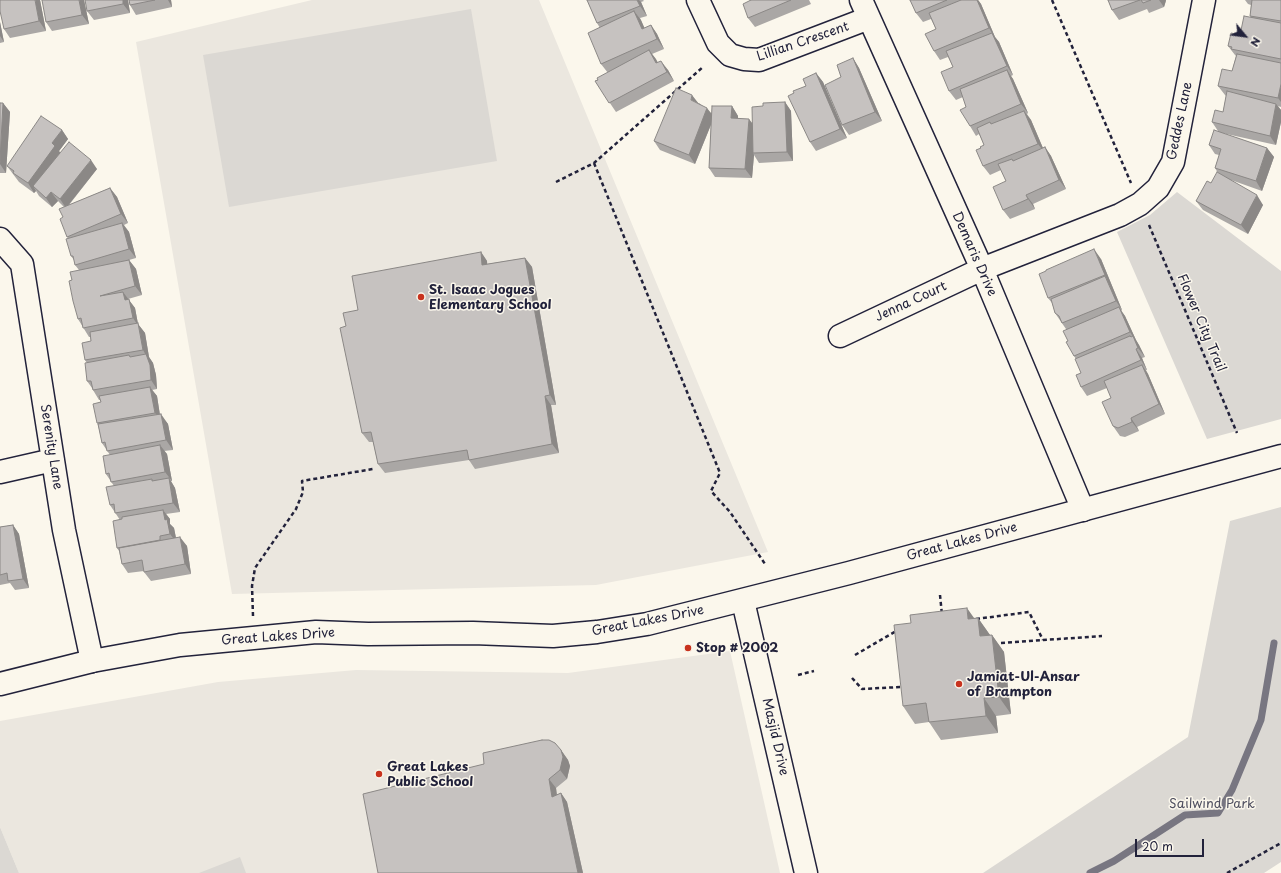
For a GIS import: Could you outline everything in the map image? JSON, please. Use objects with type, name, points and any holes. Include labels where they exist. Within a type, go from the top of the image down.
[{"type":"street","name":"Lillian Crescent","points":[[698,0],[718,43],[730,55],[744,59],[759,60],[864,9]]},
{"type":"street","name":"Geddes Lane","points":[[982,269],[1120,215],[1140,204],[1158,188],[1173,162],[1204,0]]},
{"type":"street","name":"Demaris Drive","points":[[864,9],[982,269],[1083,510]]},
{"type":"street","name":"Serenity Lane","points":[[0,239],[22,264],[64,530],[92,661]]},
{"type":"street","name":"Jenna Court","points":[[840,336],[982,269]]},
{"type":"street","name":"Great Lakes Drive","points":[[0,684],[92,661],[180,645],[316,632],[368,634],[473,633],[554,636],[597,632],[647,624],[743,601],[1281,456]]},
{"type":"street","points":[[0,472],[53,460]]},
{"type":"street","name":"Masjid Drive","points":[[743,601],[806,873]]},
{"type":"path","points":[[1052,0],[1131,185]]},
{"type":"path","points":[[556,182],[594,163],[703,67]]},
{"type":"path","points":[[594,163],[720,473],[711,491],[730,512],[765,564]]},
{"type":"path","name":"Flower City Trail","points":[[1147,220],[1237,433]]},
{"type":"path","points":[[254,638],[252,586],[255,568],[296,509],[303,492],[302,481],[373,469]]},
{"type":"path","points":[[940,595],[942,616]]},
{"type":"path","points":[[974,619],[1029,612],[1043,640]]},
{"type":"path","points":[[854,655],[900,629]]},
{"type":"path","points":[[1001,643],[1102,636]]},
{"type":"path","points":[[798,675],[814,671]]},
{"type":"path","points":[[852,678],[862,689],[901,686]]},
{"type":"path","points":[[1227,873],[1281,843]]},
{"type":"shaded area","name":"St. Isaac Jogues Elementary School","points":[[312,0],[539,0],[768,552],[596,585],[232,594],[136,42]]},
{"type":"shaded area","name":"Great Lakes Public School","points":[[730,651],[780,873],[19,873],[0,827],[0,721],[218,682],[356,670],[568,673]]},
{"type":"green space","points":[[471,9],[497,161],[229,207],[203,55]]},
{"type":"green space","points":[[1177,192],[1281,271],[1281,419],[1207,439],[1117,232],[1150,215]]},
{"type":"green space","name":"Sailwind Park","points":[[1281,507],[1281,862],[1264,873],[983,873],[1188,737],[1230,521]]},
{"type":"green space","points":[[0,827],[19,873],[0,873]]},
{"type":"green space","points":[[240,857],[246,873],[199,873]]},
{"type":"building","points":[[0,0],[35,0],[39,21],[4,29],[0,11]]},
{"type":"building","points":[[42,0],[79,0],[82,15],[46,22]]},
{"type":"building","points":[[85,0],[123,0],[123,4],[87,11]]},
{"type":"building","points":[[129,0],[155,0],[130,5]]},
{"type":"building","points":[[587,0],[637,0],[640,6],[597,23]]},
{"type":"building","points":[[751,0],[791,0],[748,18],[743,4]]},
{"type":"building","points":[[910,0],[947,0],[916,13]]},
{"type":"building","points":[[961,0],[977,0],[989,28],[934,51],[925,34],[936,29],[929,13]]},
{"type":"building","points":[[1108,0],[1140,0],[1112,10]]},
{"type":"building","points":[[1141,0],[1151,0],[1143,3]]},
{"type":"building","points":[[1252,0],[1281,0],[1281,21],[1250,16]]},
{"type":"building","points":[[634,11],[642,29],[651,25],[657,39],[601,64],[588,33]]},
{"type":"building","points":[[1244,16],[1281,23],[1281,59],[1231,49],[1232,47],[1228,46],[1231,33],[1240,35]]},
{"type":"building","points":[[992,33],[1007,66],[949,91],[941,72],[953,67],[946,51]]},
{"type":"building","points":[[649,50],[656,63],[661,61],[667,72],[609,103],[595,81],[598,80],[597,78]]},
{"type":"building","points":[[1237,54],[1281,63],[1281,84],[1278,98],[1218,86],[1222,69],[1232,71]]},
{"type":"building","points":[[853,58],[875,112],[842,125],[825,85],[841,77],[837,65]]},
{"type":"building","points":[[1007,70],[1021,104],[970,126],[960,110],[966,107],[960,89]]},
{"type":"building","points":[[816,73],[840,129],[810,142],[788,96],[794,93],[793,91],[806,86],[803,79]]},
{"type":"building","points":[[676,88],[692,95],[691,100],[707,108],[689,155],[654,141]]},
{"type":"building","points":[[1227,91],[1276,104],[1270,136],[1212,122],[1215,110],[1223,112]]},
{"type":"building","points":[[785,102],[787,152],[753,153],[752,107],[763,106],[763,103]]},
{"type":"building","points":[[0,103],[3,103],[0,161]]},
{"type":"building","points":[[712,106],[732,106],[731,118],[749,119],[745,169],[709,168]]},
{"type":"building","points":[[1024,111],[1038,144],[983,166],[976,150],[984,145],[977,128],[990,122],[991,124]]},
{"type":"building","points":[[41,116],[62,130],[52,143],[55,146],[28,183],[13,173],[14,171],[7,166]]},
{"type":"building","points":[[1214,130],[1267,148],[1256,181],[1215,168],[1221,149],[1209,145]]},
{"type":"building","points":[[69,142],[91,160],[60,199],[51,192],[46,198],[33,186]]},
{"type":"building","points":[[1045,147],[1059,180],[1026,195],[1028,199],[1003,210],[993,187],[1006,181],[998,164],[1012,159],[1013,161]]},
{"type":"building","points":[[1217,172],[1257,195],[1241,225],[1196,201],[1207,181],[1211,183]]},
{"type":"building","points":[[110,188],[121,214],[67,237],[60,219],[63,217],[59,209]]},
{"type":"building","points":[[122,223],[129,249],[75,265],[66,239]]},
{"type":"building","points":[[1094,249],[1105,275],[1048,298],[1039,274]]},
{"type":"building","points":[[481,252],[482,265],[525,258],[550,395],[545,396],[552,444],[469,460],[467,450],[378,464],[371,432],[362,433],[340,328],[346,326],[343,313],[358,310],[352,276]]},
{"type":"building","points":[[129,260],[135,286],[100,296],[123,292],[125,300],[129,299],[133,318],[83,328],[81,318],[78,319],[73,301],[69,281],[72,280],[70,272]]},
{"type":"building","points":[[1105,276],[1116,301],[1062,323],[1059,316],[1055,313],[1051,299]]},
{"type":"building","points":[[1119,307],[1130,332],[1074,356],[1066,342],[1068,341],[1063,331]]},
{"type":"building","points":[[138,323],[143,350],[85,360],[82,343],[91,341],[90,332]]},
{"type":"building","points":[[1133,336],[1138,348],[1136,349],[1141,360],[1081,387],[1076,375],[1081,373],[1075,359]]},
{"type":"building","points":[[146,354],[150,365],[151,380],[93,390],[91,381],[87,381],[85,363],[129,355],[130,357]]},
{"type":"building","points":[[1142,365],[1159,404],[1131,418],[1132,422],[1118,428],[1113,426],[1102,402],[1111,398],[1104,381]]},
{"type":"building","points":[[150,387],[155,413],[97,423],[93,404],[101,402],[99,396]]},
{"type":"building","points":[[161,414],[166,440],[107,451],[105,442],[102,443],[98,424]]},
{"type":"building","points":[[160,445],[165,472],[111,482],[109,473],[106,474],[103,456]]},
{"type":"building","points":[[169,478],[173,503],[115,513],[114,504],[110,505],[106,487],[152,479],[152,481]]},
{"type":"building","points":[[163,510],[165,520],[167,519],[170,534],[160,536],[160,540],[117,548],[113,521],[122,519],[122,517]]},
{"type":"building","points":[[13,525],[23,579],[8,581],[7,573],[0,575],[0,527]]},
{"type":"building","points":[[180,537],[185,564],[144,572],[142,560],[122,564],[119,548]]},
{"type":"building","name":"Jamiat-Ul-Ansar of Brampton","points":[[967,608],[968,619],[978,618],[980,636],[992,635],[999,697],[984,698],[986,716],[929,722],[926,703],[903,706],[894,625],[911,623],[910,615]]},
{"type":"building","points":[[542,740],[549,740],[555,743],[561,750],[563,757],[560,770],[549,779],[552,797],[561,793],[578,873],[378,873],[363,794],[484,764],[483,753]]},
{"type":"waterway","points":[[1090,873],[1114,861],[1185,815],[1218,813],[1232,790],[1261,720],[1274,643]]},
{"type":"place","name":"St. Isaac Jogues Elementary School","points":[[421,297]]},
{"type":"place","name":"Stop # 2002","points":[[688,648]]},
{"type":"place","name":"Jamiat-Ul-Ansar of Brampton","points":[[959,684]]},
{"type":"place","name":"Great Lakes Public School","points":[[379,774]]}]
